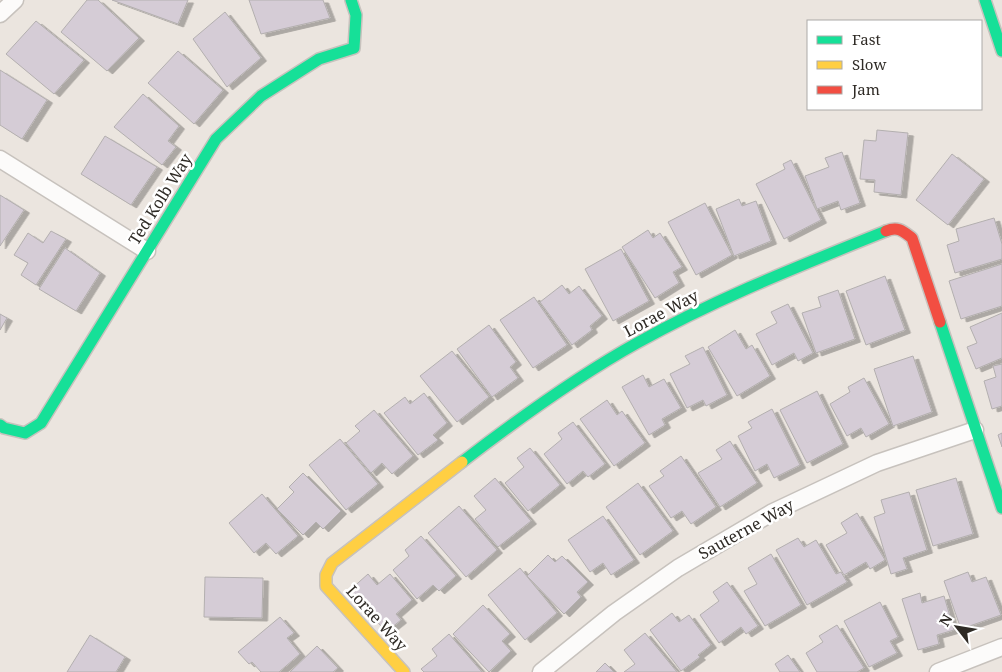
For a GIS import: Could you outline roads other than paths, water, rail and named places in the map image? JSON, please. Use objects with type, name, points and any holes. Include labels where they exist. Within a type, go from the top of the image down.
[{"type":"street","points":[[0,14],[15,0]]},
{"type":"street","name":"Ted Kolb Way","points":[[0,425],[25,433],[41,422],[216,139],[261,96],[319,59],[354,48],[356,15],[351,0]]},
{"type":"street","points":[[985,0],[1002,51]]},
{"type":"street","points":[[0,159],[147,251]]},
{"type":"street","name":"Lorae Way","points":[[404,672],[326,586],[326,575],[332,563],[534,408],[604,363],[670,325],[741,290],[893,228],[901,229],[912,238],[1002,508]]},
{"type":"street","name":"Sauterne Way","points":[[540,672],[614,614],[678,568],[773,512],[877,463],[975,430]]},
{"type":"street","points":[[938,672],[1002,646]]}]
